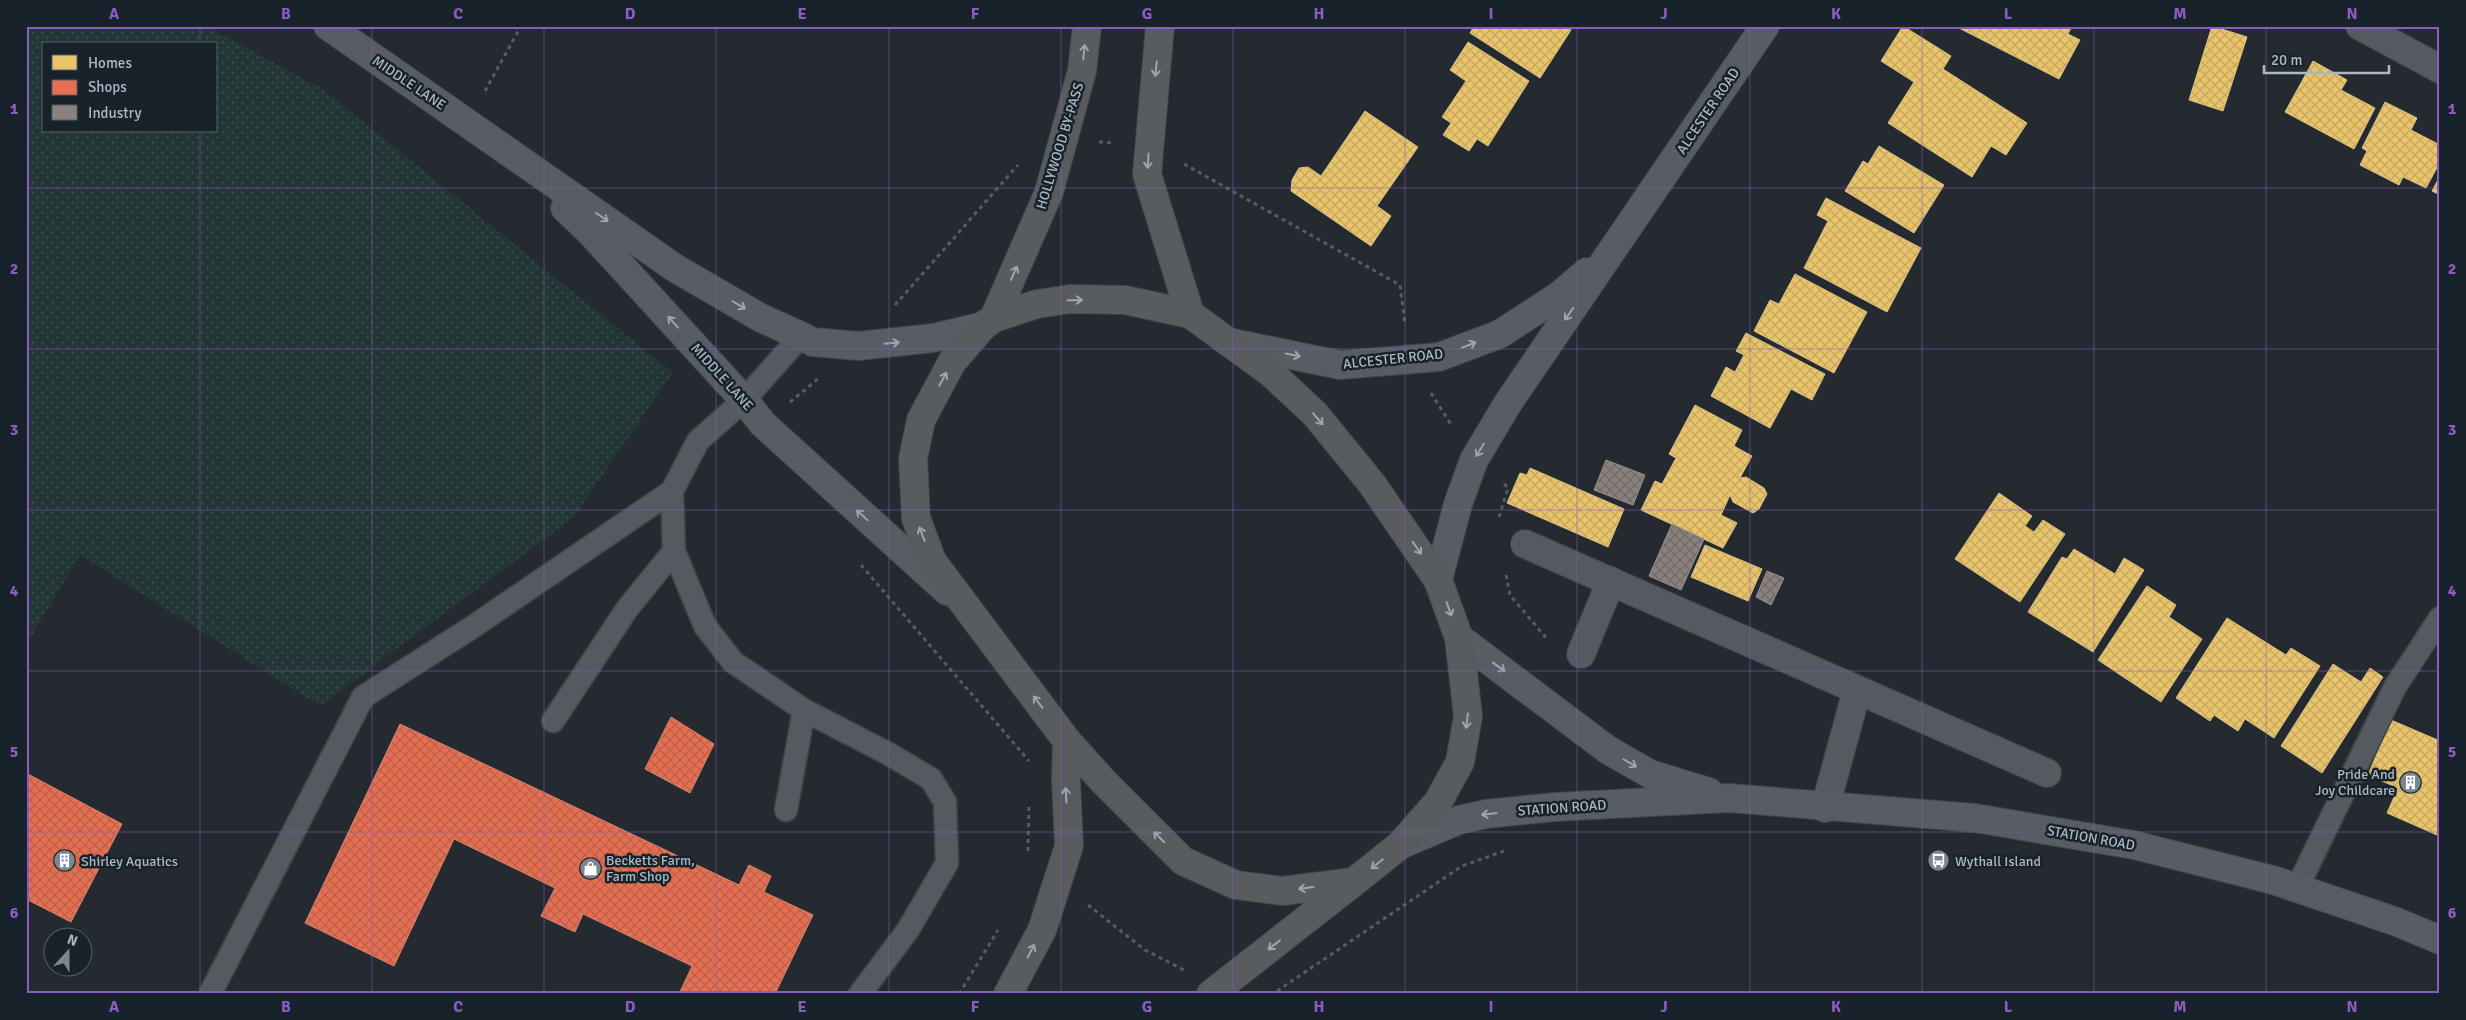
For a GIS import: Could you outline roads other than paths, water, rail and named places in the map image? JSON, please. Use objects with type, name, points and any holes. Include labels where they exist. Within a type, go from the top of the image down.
[{"type":"highway","name":"HOLLYWOOD BY-PASS","points":[[989,322],[1049,192],[1082,71],[1087,26]]},
{"type":"highway","points":[[1160,26],[1147,174],[1190,314]]},
{"type":"highway","points":[[1215,991],[1354,882],[1400,845],[1438,802],[1460,762],[1468,716],[1460,638],[1438,580],[1372,484],[1314,414],[1271,373],[1190,314],[1125,300],[1070,299],[1037,304],[989,322],[952,362],[920,420],[913,459],[916,518],[932,561],[1067,741],[1104,782],[1183,861],[1236,884],[1282,891],[1354,882]]},
{"type":"highway","points":[[1008,994],[1042,930],[1069,846],[1066,780],[1067,741]]},
{"type":"street","name":"MIDDLE LANE","points":[[328,26],[675,268],[761,318],[813,342],[858,346],[933,338],[989,322]]},
{"type":"street","name":"ALCESTER ROAD","points":[[1438,580],[1458,504],[1474,460],[1508,403],[1617,246],[1764,26]]},
{"type":"street","points":[[2360,26],[2440,69]]},
{"type":"street","name":"MIDDLE LANE","points":[[490,139],[592,234],[744,400],[763,424],[964,606]]},
{"type":"street","name":"ALCESTER ROAD","points":[[1228,342],[1340,365],[1439,357],[1500,334],[1560,295],[1617,246]]},
{"type":"street","points":[[1525,544],[2047,773]]},
{"type":"street","points":[[1581,654],[1611,581]]},
{"type":"street","name":"STATION ROAD","points":[[1460,638],[1608,750],[1650,774],[1729,798]]},
{"type":"street","points":[[1825,808],[1857,690]]},
{"type":"street","name":"STATION ROAD","points":[[1400,845],[1460,820],[1486,814],[1555,807],[1729,798],[1825,808],[1975,818],[2134,845],[2273,880],[2397,922],[2440,940]]},
{"type":"lane","points":[[210,994],[363,696],[471,628],[672,490],[698,441],[744,400],[801,336]]},
{"type":"lane","points":[[672,490],[674,551],[705,626],[733,662],[804,710],[889,754],[931,779],[945,802],[947,863],[908,930],[860,994]]},
{"type":"lane","points":[[553,721],[627,609],[674,551]]},
{"type":"lane","points":[[2297,888],[2395,687],[2440,618]]},
{"type":"lane","points":[[786,810],[804,710]]},
{"type":"place","name":"Pride And Joy Childcare","points":[[2411,782]]},
{"type":"place","name":"Shirley Aquatics","points":[[65,861]]},
{"type":"place","name":"Wythall Island","points":[[1939,861]]},
{"type":"place","name":"Becketts Farm, Farm Shop","points":[[590,868]]}]
